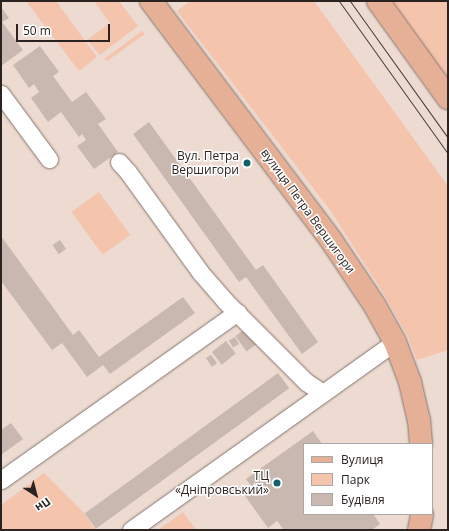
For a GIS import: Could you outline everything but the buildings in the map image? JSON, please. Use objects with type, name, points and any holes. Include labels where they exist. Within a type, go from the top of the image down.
[{"type":"main road","name":"вулиця Петра Вершигори","points":[[151,1],[331,240],[375,306],[395,342],[410,382],[419,420],[421,443]]},
{"type":"main road","points":[[378,1],[448,98]]},
{"type":"main road","points":[[419,530],[422,515]]},
{"type":"lane","points":[[1,94],[49,159]]},
{"type":"lane","points":[[119,162],[128,172],[200,272],[225,302],[237,312],[306,382],[323,393]]},
{"type":"lane","points":[[1,480],[237,312]]},
{"type":"lane","points":[[131,530],[395,342]]},
{"type":"green space","points":[[26,1],[56,1],[97,57],[79,71]]},
{"type":"green space","points":[[94,1],[119,1],[138,26],[100,55],[87,40],[110,23]]},
{"type":"green space","points":[[190,1],[314,1],[448,186],[448,350],[417,360],[408,337],[384,294],[330,210],[177,11]]},
{"type":"green space","points":[[391,1],[448,1],[448,79]]},
{"type":"green space","points":[[142,31],[145,34],[107,61],[104,59]]},
{"type":"green space","points":[[99,192],[130,235],[103,255],[71,212]]},
{"type":"green space","points":[[44,473],[84,513],[95,530],[1,530],[1,505]]},
{"type":"green space","points":[[183,512],[196,530],[158,530]]},
{"type":"tram line","points":[[339,1],[448,154]]},
{"type":"tram line","points":[[350,1],[448,138]]},
{"type":"place","name":"Вул. Петра Вершигори","points":[[247,163]]},
{"type":"place","name":"ТЦ «Дніпровський»","points":[[277,483]]}]
